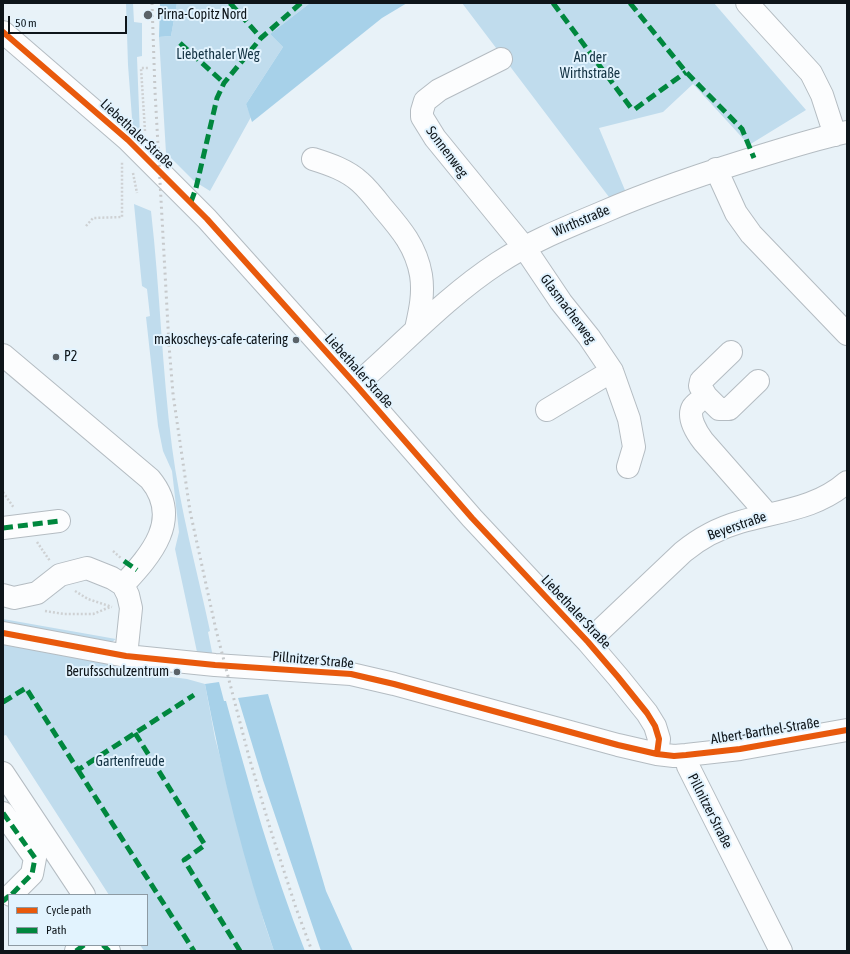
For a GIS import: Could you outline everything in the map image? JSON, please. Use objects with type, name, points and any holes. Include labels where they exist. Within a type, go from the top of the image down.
[{"type":"street","points":[[747,3],[811,73],[841,133]]},
{"type":"street","name":"Liebethaler Straße","points":[[3,32],[129,152],[207,219],[356,385],[472,518],[588,642],[648,712],[659,739],[657,754]]},
{"type":"street","name":"Sonnenweg","points":[[501,59],[439,90],[426,101],[422,111],[422,117],[435,138],[524,247]]},
{"type":"street","name":"Wirthstraße","points":[[356,385],[416,329],[471,283],[524,247],[550,234],[640,196],[716,169],[841,133]]},
{"type":"street","points":[[313,159],[333,166],[359,182],[404,233],[416,253],[421,275],[423,295],[416,329]]},
{"type":"street","points":[[716,169],[736,213],[751,234],[847,334]]},
{"type":"street","name":"Glasmacherweg","points":[[524,247],[561,302],[589,337],[612,371],[628,419],[634,447],[628,467]]},
{"type":"street","points":[[731,352],[701,381],[700,386],[706,396],[719,409],[729,409],[758,381]]},
{"type":"street","points":[[3,355],[150,480],[157,488],[162,498],[164,518],[159,539],[123,585]]},
{"type":"street","points":[[547,410],[612,371]]},
{"type":"street","points":[[706,396],[693,407],[692,414],[697,434],[702,442],[768,515]]},
{"type":"street","name":"Beyerstraße","points":[[588,642],[678,556],[696,541],[715,531],[739,522],[812,504],[832,494],[847,482]]},
{"type":"street","points":[[3,528],[59,521]]},
{"type":"street","points":[[3,595],[14,598],[37,593],[60,575],[87,568],[112,578],[123,585],[128,595],[131,608],[126,656]]},
{"type":"street","name":"Pillnitzer Straße","points":[[3,633],[126,656],[215,665],[351,674],[394,684],[657,754],[674,756],[686,755],[688,766],[780,951]]},
{"type":"street","name":"Albert-Barthel-Straße","points":[[686,755],[740,749],[847,730]]},
{"type":"street","points":[[3,773],[10,798],[83,894]]},
{"type":"street","points":[[3,813],[36,858],[32,874],[12,894]]},
{"type":"path","points":[[86,226],[93,218],[122,217],[129,152],[145,130],[141,68],[149,68]]},
{"type":"path","points":[[114,551],[124,561]]},
{"type":"path","points":[[41,610],[64,614],[93,614],[111,607]]},
{"type":"green space","points":[[126,3],[133,3],[134,22],[142,23],[142,56],[137,57],[140,136],[136,140],[131,136],[132,118],[128,65]]},
{"type":"green space","name":"Liebethaler Weg","points":[[177,3],[310,3],[270,34],[283,47],[246,104],[251,117],[210,191],[194,181],[166,153],[159,37],[171,36]]},
{"type":"green space","name":"An der Wirthstraße","points":[[462,3],[714,3],[806,110],[749,145],[693,84],[663,112],[599,128],[627,195],[612,201]]},
{"type":"green space","points":[[134,204],[151,211],[166,388],[175,470],[210,631],[208,632],[213,657],[197,652],[175,549],[179,532],[172,471],[163,451],[158,426],[146,317],[150,316],[147,289],[142,286]]},
{"type":"green space","points":[[3,619],[116,639],[112,642],[104,644],[3,625]]},
{"type":"green space","name":"Gartenfreude","points":[[3,644],[94,661],[143,668],[147,670],[148,674],[187,679],[205,684],[215,738],[264,922],[274,951],[144,951],[141,946],[148,946],[148,894],[108,894],[6,735],[3,736]]},
{"type":"shaded area","points":[[160,3],[177,3],[171,36],[159,37]]},
{"type":"shaded area","points":[[310,3],[407,3],[382,18],[252,122],[246,104],[283,47],[270,34]]},
{"type":"shaded area","points":[[219,682],[282,890],[305,951],[274,951],[263,918],[243,852],[205,684]]},
{"type":"shaded area","points":[[268,694],[326,891],[353,951],[321,951],[263,780],[238,698]]},
{"type":"railway","points":[[152,3],[155,91],[169,345],[173,394],[190,511],[216,630],[249,757],[270,828],[296,908],[312,951]]},
{"type":"marked path","points":[[230,3],[261,38]]},
{"type":"marked path","points":[[191,202],[196,188],[217,98],[224,83],[261,38],[301,3]]},
{"type":"marked path","points":[[553,3],[631,108],[635,109],[686,72]]},
{"type":"marked path","points":[[630,3],[686,72],[742,129],[754,158]]},
{"type":"marked path","points":[[180,43],[224,83]]},
{"type":"marked path","points":[[3,528],[59,521]]},
{"type":"marked path","points":[[124,561],[137,570]]},
{"type":"marked path","points":[[3,702],[26,688],[78,770],[194,695]]},
{"type":"marked path","points":[[135,733],[205,845],[184,860],[240,951]]},
{"type":"marked path","points":[[78,770],[194,951]]},
{"type":"marked path","points":[[3,813],[35,858],[32,874],[12,894]]},
{"type":"marked path","points":[[3,901],[8,897]]},
{"type":"marked path","points":[[76,951],[83,946]]},
{"type":"marked path","points":[[104,946],[109,951]]},
{"type":"cycle path","points":[[3,32],[128,140],[207,219],[356,385],[472,518],[588,642],[618,677],[647,713],[655,726],[659,739],[657,754]]},
{"type":"cycle path","points":[[3,633],[126,656],[215,665],[351,674],[394,684],[618,745],[657,754],[674,756],[740,749],[847,730]]},
{"type":"place","name":"Pirna-Copitz Nord","points":[[148,15]]},
{"type":"place","name":"makoscheys-cafe-catering","points":[[296,340]]},
{"type":"place","name":"P2","points":[[56,357]]},
{"type":"place","name":"Berufsschulzentrum","points":[[177,672]]}]
